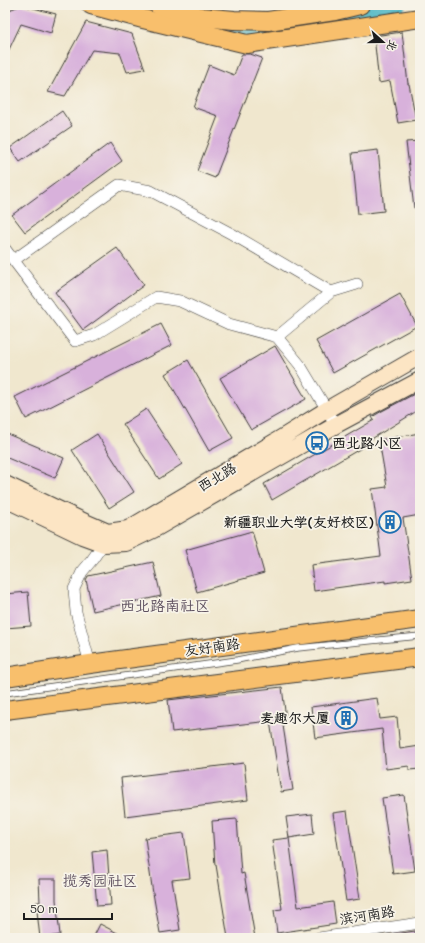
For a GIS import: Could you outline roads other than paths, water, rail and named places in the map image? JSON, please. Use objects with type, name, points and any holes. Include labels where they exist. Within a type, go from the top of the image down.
[{"type":"main road","points":[[90,5],[247,44],[420,18]]},
{"type":"main road","points":[[158,5],[202,17],[268,21],[335,12],[360,5]]},
{"type":"main road","name":"西北路","points":[[5,484],[108,532],[128,529],[328,409],[420,356]]},
{"type":"main road","name":"西北路","points":[[5,499],[82,536],[104,544],[126,543],[153,530],[336,425],[420,380]]},
{"type":"main road","name":"友好南路","points":[[5,677],[420,619]]},
{"type":"main road","points":[[5,710],[420,657]]},
{"type":"street","points":[[14,260],[119,185],[151,192],[232,234],[331,292]]},
{"type":"street","points":[[5,249],[75,341],[94,336],[156,297],[180,301],[228,324],[277,337],[300,365],[328,409],[336,425]]},
{"type":"street","points":[[277,337],[331,292],[357,284]]},
{"type":"street","points":[[90,664],[76,612],[74,589],[82,572],[104,544],[118,531]]},
{"type":"street","name":"滨河南路","points":[[319,938],[420,923]]},
{"type":"lane","points":[[5,693],[237,660],[298,648],[420,636]]},
{"type":"waterway","points":[[132,5],[205,27],[246,31],[284,25]]},
{"type":"waterway","points":[[340,15],[395,5]]},
{"type":"place","name":"西北路小区","points":[[317,443]]},
{"type":"place","name":"新疆职业大学(友好校区)","points":[[390,522]]},
{"type":"place","name":"麦趣尔大厦","points":[[346,718]]},
{"type":"district","name":"西北路南社区","points":[[165,606]]},
{"type":"district","name":"揽秀园社区","points":[[100,881]]}]
